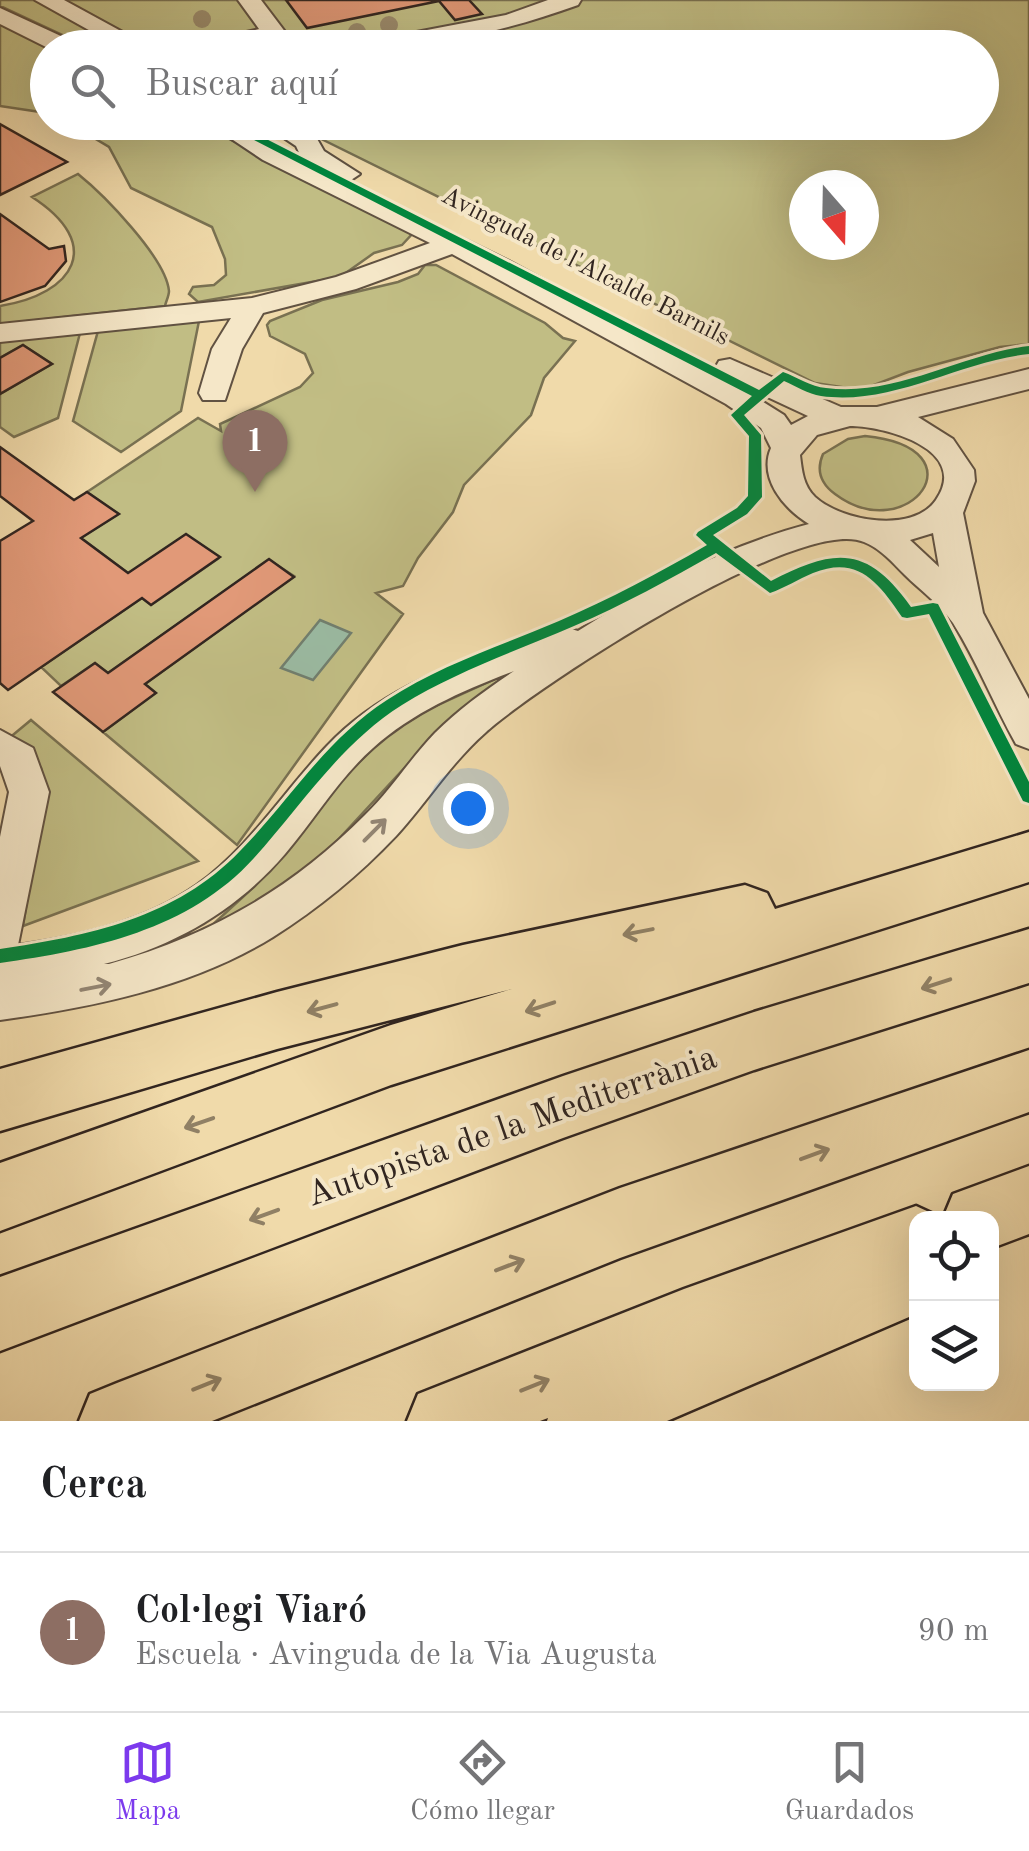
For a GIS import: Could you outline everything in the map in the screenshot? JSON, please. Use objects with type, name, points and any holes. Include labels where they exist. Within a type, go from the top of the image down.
[{"type":"highway","points":[[0,1100],[366,995],[597,940],[1002,864]]},
{"type":"highway","points":[[0,1196],[392,1055],[1002,864]]},
{"type":"highway","name":"Autopista de la Mediterrània","points":[[0,1314],[563,1107],[772,1036],[1029,956]]},
{"type":"highway","points":[[117,1421],[620,1223],[1029,1082]]},
{"type":"highway","points":[[998,1211],[1029,1200]]},
{"type":"highway","points":[[999,1243],[1029,1230]]},
{"type":"highway","points":[[444,1421],[909,1243]]},
{"type":"highway","points":[[585,1421],[662,1384],[909,1281]]},
{"type":"street","points":[[46,0],[105,30]]},
{"type":"street","points":[[250,0],[270,30]]},
{"type":"street","points":[[463,30],[510,21],[570,0]]},
{"type":"street","points":[[0,15],[31,30]]},
{"type":"street","name":"Avinguda de l'Alcalde Barnils","points":[[248,140],[454,244],[750,404],[773,422],[787,447]]},
{"type":"street","name":"Avinguda de l'Alcalde Barnils","points":[[304,140],[312,156],[768,388],[837,417]]},
{"type":"street","points":[[0,333],[252,307],[346,283],[454,244]]},
{"type":"street","points":[[214,393],[227,348],[252,307]]},
{"type":"street","points":[[1029,379],[876,416],[837,417],[806,428],[787,447],[782,466],[788,486],[816,514],[859,529],[902,551],[965,614],[1029,734]]},
{"type":"street","points":[[952,459],[962,418],[982,390]]},
{"type":"street","points":[[0,1001],[107,985],[174,966],[258,924],[326,876],[380,826],[469,724],[615,624],[733,560],[859,529],[915,528],[946,511],[959,486],[952,459],[922,432],[876,416]]},
{"type":"street","points":[[733,560],[778,510],[788,486]]},
{"type":"street","points":[[946,511],[965,614]]},
{"type":"street","points":[[0,967],[88,952],[184,917],[212,900],[242,874],[342,753],[404,705],[498,662],[615,624]]},
{"type":"street","points":[[0,744],[19,759],[29,792],[12,807],[0,939]]},
{"type":"shaded area","points":[[0,0],[1029,0],[1029,344],[1000,347],[908,372],[861,390],[815,383],[323,140],[999,140],[999,30],[51,30],[0,6]]},
{"type":"shaded area","points":[[0,22],[30,38],[30,110],[0,106]]},
{"type":"shaded area","points":[[97,140],[231,140],[413,233],[402,245],[374,253],[340,277],[198,302],[189,294],[193,287],[214,285],[226,275],[225,259],[212,227],[131,188],[109,147]]},
{"type":"shaded area","points":[[78,174],[117,211],[157,262],[169,291],[165,306],[0,324],[0,306],[47,291],[72,265],[74,249],[68,232],[55,215],[32,197]]},
{"type":"shaded area","points":[[425,265],[436,265],[545,323],[563,338],[575,341],[544,378],[531,415],[464,485],[453,512],[418,558],[403,586],[376,593],[403,614],[237,845],[103,732],[155,693],[145,684],[294,576],[269,560],[108,673],[95,663],[61,686],[41,667],[142,598],[151,605],[219,558],[128,573],[81,538],[118,514],[87,492],[198,418],[221,431],[220,424],[300,387],[313,373],[305,354],[270,336],[270,321],[322,300],[398,282],[418,274]]},
{"type":"shaded area","points":[[199,321],[181,411],[121,452],[73,421],[98,331]]},
{"type":"shaded area","points":[[80,333],[58,418],[14,437],[0,427],[0,394],[52,364],[23,345],[0,358],[0,341]]},
{"type":"shaded area","points":[[865,436],[901,444],[921,458],[927,474],[922,490],[908,503],[887,510],[862,508],[835,494],[823,481],[823,454],[848,439]]},
{"type":"shaded area","points":[[320,620],[351,633],[313,680],[281,668]]},
{"type":"shaded area","points":[[519,668],[434,736],[323,856],[262,900],[209,928],[255,886],[342,779],[388,734],[431,708]]},
{"type":"shaded area","points":[[31,720],[198,861],[23,926],[45,786],[41,768],[8,739]]},
{"type":"building","points":[[286,0],[469,0],[482,14],[455,20],[439,1],[307,28]]},
{"type":"building","points":[[0,124],[67,162],[0,195]]},
{"type":"building","points":[[0,214],[49,249],[64,246],[66,261],[45,286],[0,302]]},
{"type":"building","points":[[23,345],[52,364],[0,394],[0,358]]},
{"type":"building","points":[[0,447],[74,500],[87,492],[119,514],[81,538],[128,573],[186,534],[220,557],[151,605],[142,598],[8,690],[0,683],[0,541],[33,521],[0,496]]},
{"type":"building","points":[[269,559],[294,577],[145,684],[156,693],[103,732],[53,692],[95,663],[108,673]]},
{"type":"cycle path","points":[[259,140],[760,395]]},
{"type":"cycle path","points":[[1029,350],[1001,353],[889,388],[856,394],[819,392],[783,376],[737,415],[755,435],[755,497],[742,511],[703,535],[770,588],[813,568],[847,562],[863,566],[877,576],[907,613],[933,608],[1029,797]]},
{"type":"cycle path","points":[[0,956],[101,937],[166,914],[196,898],[248,854],[352,734],[395,702],[458,669],[606,606],[717,546]]},
{"type":"place","name":"Col·legi Viaró","points":[[255,492]]}]
